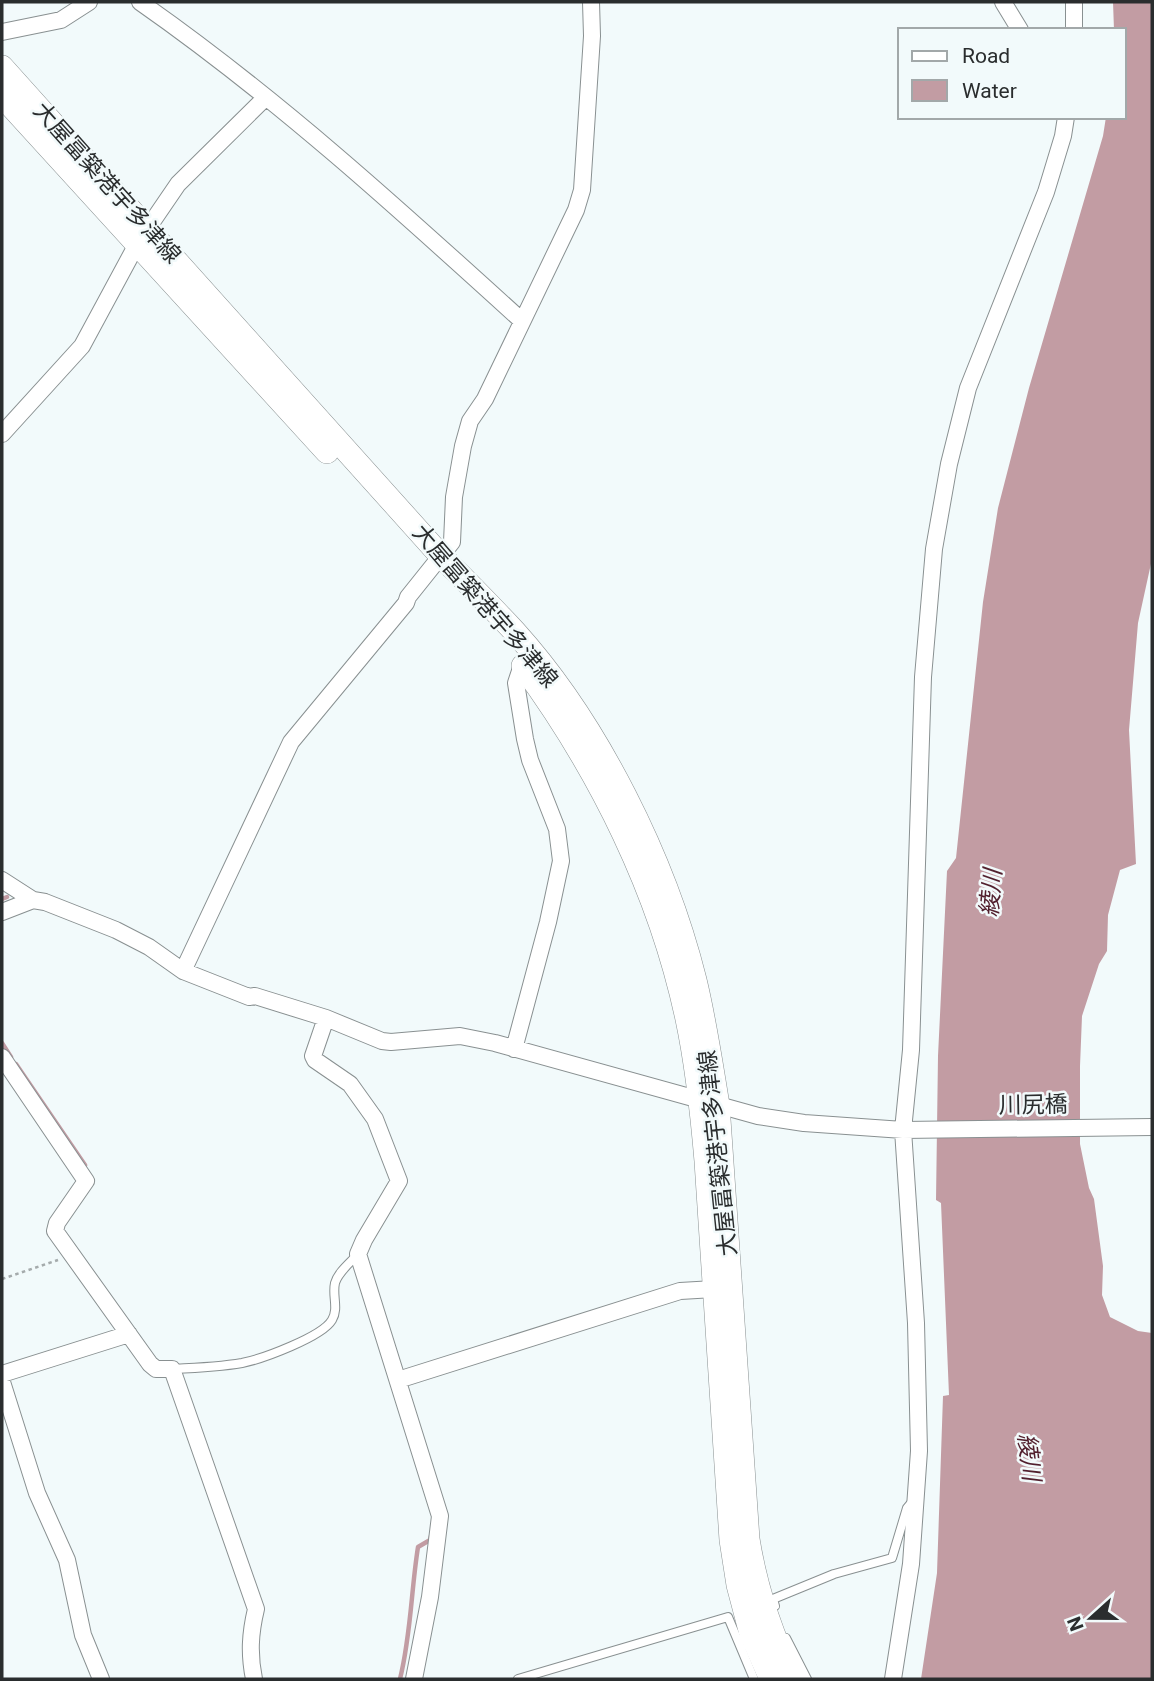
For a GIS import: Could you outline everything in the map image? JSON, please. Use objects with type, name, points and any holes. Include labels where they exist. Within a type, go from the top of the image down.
[{"type":"main road","name":"大屋冨築港宇多津線","points":[[2,66],[142,236],[437,561],[505,642],[543,694],[608,802],[636,862],[660,925],[709,1103],[714,1289],[731,1540],[738,1585],[751,1634],[791,1679]]},
{"type":"main road","name":"大屋冨築港宇多津線","points":[[2,96],[142,236]]},
{"type":"main road","name":"大屋冨築港宇多津線","points":[[437,561],[516,633],[556,684],[592,738],[623,795],[652,855],[676,916],[699,1001],[748,1539],[755,1581],[769,1627],[791,1679]]},
{"type":"street","points":[[2,32],[61,20],[89,2]]},
{"type":"street","points":[[140,2],[202,46],[383,194],[522,321]]},
{"type":"street","points":[[183,971],[291,742],[406,603],[453,538],[452,512],[457,472],[470,421],[485,400],[576,210],[582,190],[592,36],[591,2]]},
{"type":"street","points":[[1003,2],[1019,28]]},
{"type":"street","points":[[1074,2],[1074,28]]},
{"type":"street","points":[[2,434],[82,346],[142,236],[178,184],[265,98]]},
{"type":"street","points":[[1059,119],[1063,136]]},
{"type":"street","points":[[893,1679],[911,1564],[919,1451],[909,1130],[923,677],[934,550],[949,464],[968,388],[1046,191],[1066,119]]},
{"type":"street","points":[[514,1049],[548,922],[561,861],[556,829],[530,760],[525,739],[516,683],[522,665]]},
{"type":"street","name":"川尻橋","points":[[2,880],[33,901],[45,902],[116,929],[149,947],[183,971],[249,997],[255,996],[326,1018],[391,1042],[460,1037],[495,1043],[758,1116],[804,1123],[909,1130],[1152,1127]]},
{"type":"street","points":[[2,912],[33,901]]},
{"type":"street","points":[[326,1018],[313,1056],[350,1084],[375,1119],[399,1181],[363,1240],[358,1254],[440,1516],[430,1597],[414,1679]]},
{"type":"street","points":[[2,1057],[86,1181],[57,1223],[55,1231],[125,1336],[156,1369],[172,1369],[256,1609],[250,1632],[254,1679]]},
{"type":"street","points":[[398,1380],[680,1292],[714,1289]]},
{"type":"street","points":[[2,1374],[125,1336]]},
{"type":"street","points":[[2,1382],[37,1493],[67,1560],[83,1635],[101,1679]]},
{"type":"lane","points":[[172,1369],[242,1363],[321,1331],[331,1323],[336,1312],[335,1284],[338,1276],[358,1254]]},
{"type":"lane","points":[[777,1612],[773,1599],[834,1574],[892,1558],[907,1508],[916,1497]]},
{"type":"lane","points":[[519,1679],[728,1617],[754,1679]]},
{"type":"lane","points":[[782,1625],[791,1679]]},
{"type":"path","points":[[2,1279],[63,1258]]},
{"type":"water","name":"綾川","points":[[1113,2],[1152,2],[1152,559],[1138,623],[1129,730],[1136,864],[1120,870],[1108,915],[1107,951],[1099,964],[1082,1016],[1080,1144],[1089,1188],[1094,1199],[1103,1266],[1102,1295],[1110,1317],[1138,1331],[1152,1333],[1152,1679],[921,1679],[937,1573],[943,1396],[949,1395],[941,1203],[936,1200],[938,1056],[947,871],[956,858],[983,602],[998,508],[1029,388],[1106,119],[1126,119],[1126,28],[1114,28]]},
{"type":"waterway","points":[[2,899],[7,897]]},
{"type":"waterway","points":[[2,1043],[11,1057]]},
{"type":"waterway","points":[[16,1064],[85,1165]]},
{"type":"waterway","points":[[400,1679],[418,1547],[430,1540],[431,1536]]}]
